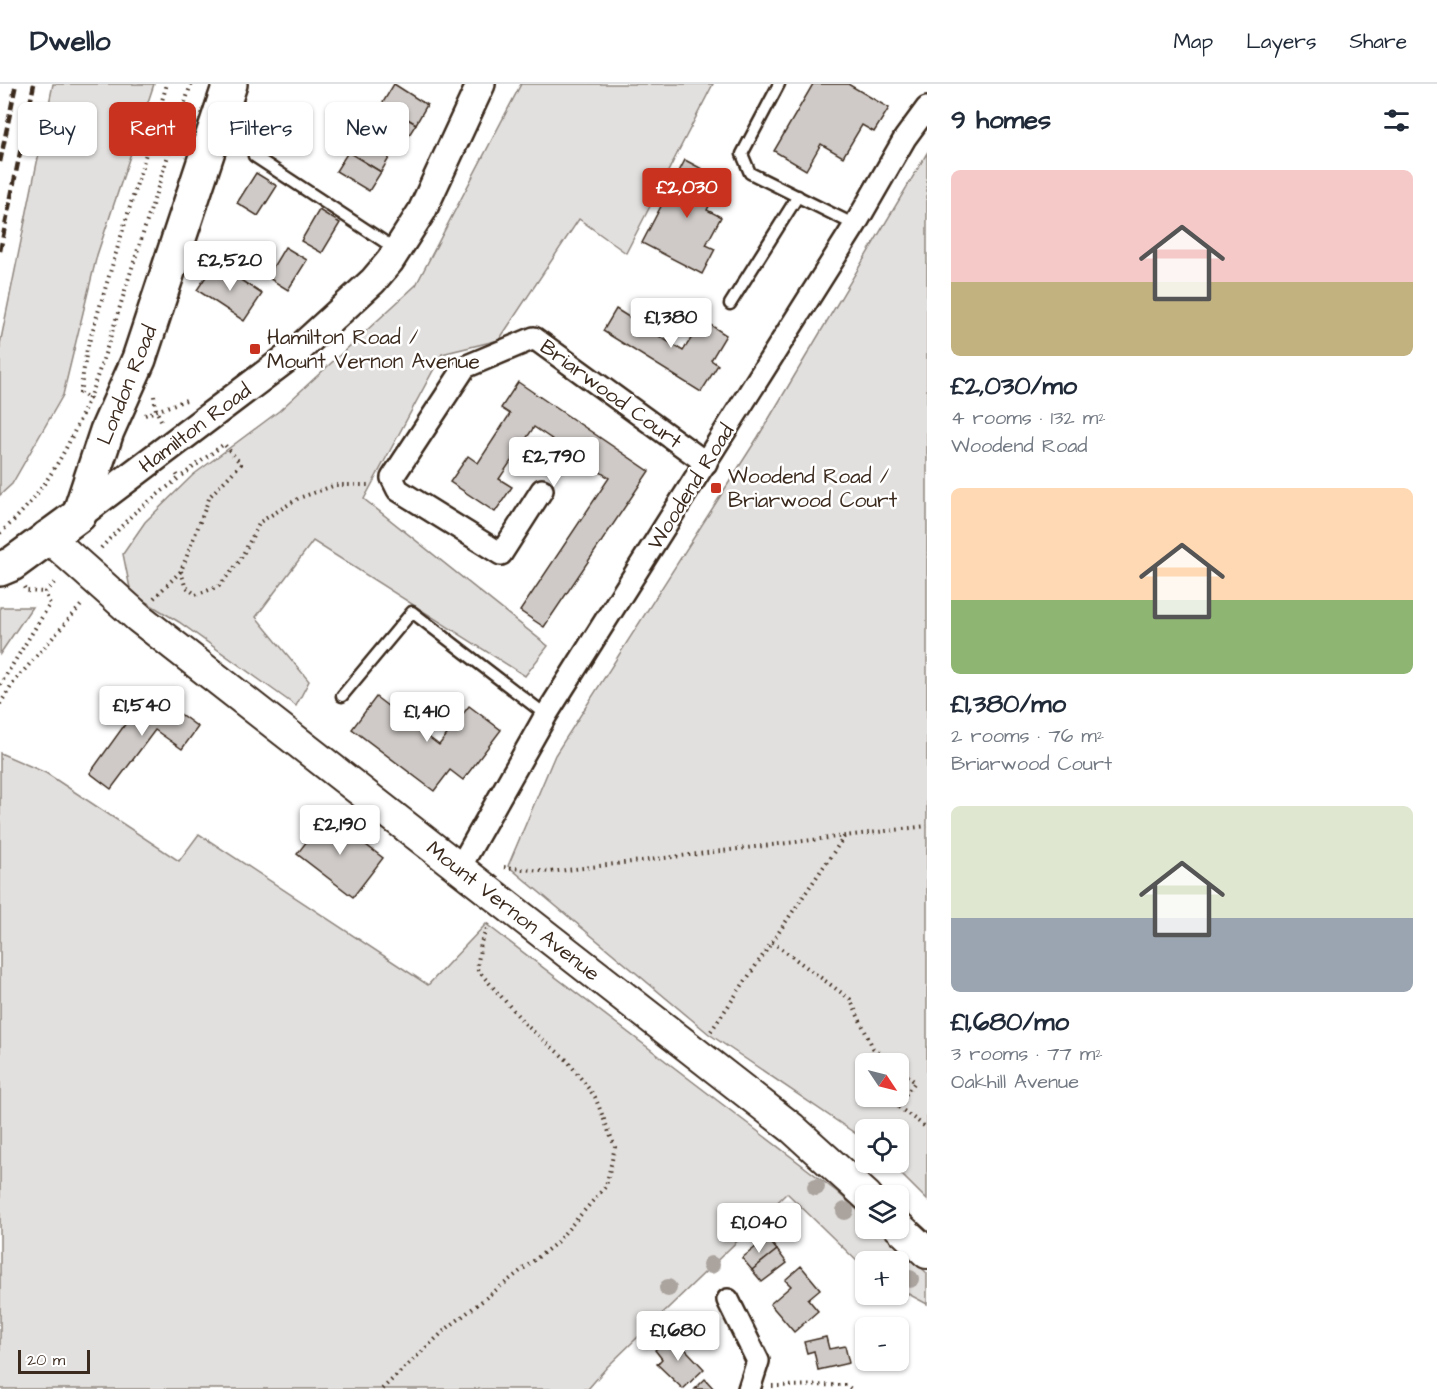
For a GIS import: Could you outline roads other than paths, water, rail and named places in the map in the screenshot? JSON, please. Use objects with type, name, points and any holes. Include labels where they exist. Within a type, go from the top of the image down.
[{"type":"main road","name":"London Road","points":[[79,515],[107,431],[139,359],[230,84]]},
{"type":"main road","name":"Hamilton Road","points":[[0,569],[12,564],[47,536],[79,515]]},
{"type":"main road","name":"Mount Vernon Avenue","points":[[47,536],[90,576],[499,901],[792,1128],[855,1185]]},
{"type":"main road","points":[[909,1236],[927,1253]]},
{"type":"street","name":"Hamilton Road","points":[[79,515],[299,349],[373,281],[398,250],[422,211],[481,84]]},
{"type":"street","name":"Woodend Road","points":[[459,868],[546,715],[855,225],[905,138],[927,108]]},
{"type":"street","name":"Briarwood Court","points":[[542,490],[501,554],[398,490],[392,478],[465,367],[534,338],[706,464]]},
{"type":"street","points":[[728,1300],[758,1361],[749,1389]]},
{"type":"lane","points":[[779,84],[742,154],[750,172],[855,225]]},
{"type":"lane","points":[[254,156],[398,250]]},
{"type":"lane","points":[[730,304],[798,196]]},
{"type":"lane","points":[[342,696],[412,612],[546,715]]},
{"type":"railway","points":[[0,162],[16,84]]},
{"type":"railway","points":[[0,251],[34,84]]},
{"type":"place","name":"Hamilton Road / Mount Vernon Avenue","points":[[255,349]]},
{"type":"place","name":"Woodend Road / Briarwood Court","points":[[716,488]]}]
